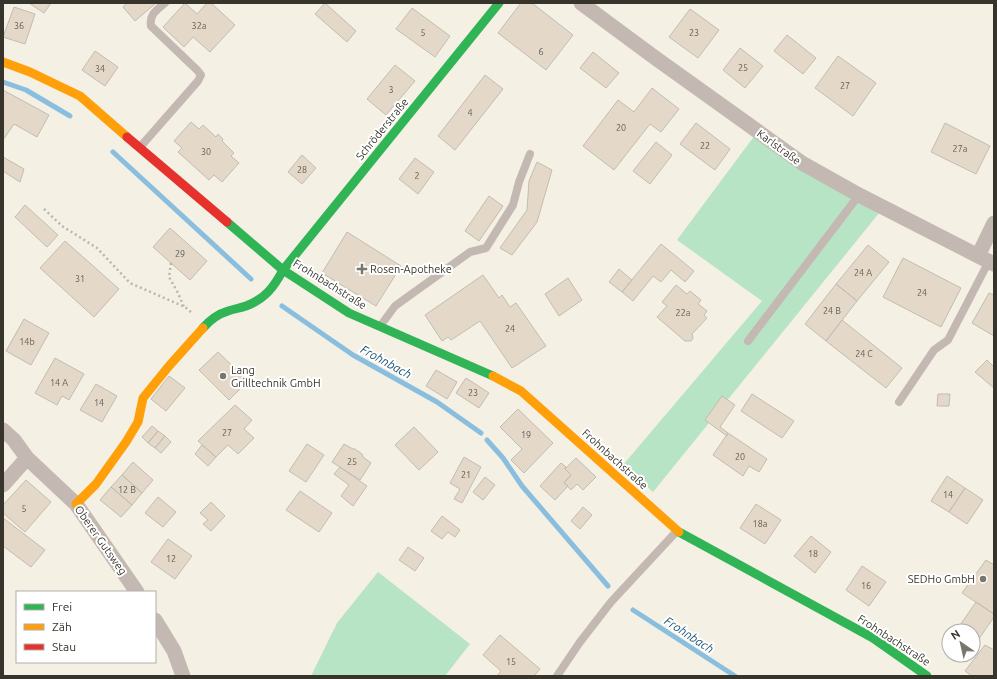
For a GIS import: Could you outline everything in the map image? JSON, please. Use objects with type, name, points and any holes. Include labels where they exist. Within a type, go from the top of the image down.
[{"type":"street","name":"Schröderstraße","points":[[283,270],[499,3]]},
{"type":"street","name":"Karlstraße","points":[[581,3],[802,164],[859,195],[987,260]]},
{"type":"street","name":"Frohnbachstraße","points":[[3,62],[30,72],[80,96],[283,270],[349,313],[498,378],[521,391],[677,531],[873,638],[927,676]]},
{"type":"street","points":[[987,260],[994,223]]},
{"type":"street","name":"Frohnbachstraße","points":[[76,504],[96,484],[126,442],[138,422],[143,398],[169,366],[209,322],[226,311],[246,306],[262,298],[276,284],[283,270]]},
{"type":"street","name":"Oberer Gutsweg","points":[[3,430],[14,440],[27,458],[76,504],[136,591]]},
{"type":"street","points":[[3,485],[27,458]]},
{"type":"street","points":[[156,622],[174,652],[183,676]]},
{"type":"lane","points":[[140,147],[198,81],[200,75],[197,70],[151,26],[150,20],[152,15],[165,3]]},
{"type":"lane","points":[[380,326],[395,306],[470,252],[486,248],[513,205],[519,182],[530,154]]},
{"type":"lane","points":[[748,341],[859,195]]},
{"type":"lane","points":[[899,402],[934,350],[948,340],[987,260]]},
{"type":"lane","points":[[557,676],[580,642],[611,602],[677,531]]},
{"type":"path","points":[[44,209],[62,226],[97,248],[130,282],[185,307],[206,325]]},
{"type":"path","points":[[170,263],[169,277],[185,307]]},
{"type":"green space","points":[[758,131],[884,207],[653,492],[623,465],[762,301],[677,240]]},
{"type":"green space","points":[[378,572],[470,644],[445,676],[311,676],[337,623]]},
{"type":"building","points":[[29,3],[51,3],[44,13]]},
{"type":"building","points":[[127,3],[156,3],[135,21],[123,7]]},
{"type":"building","points":[[185,3],[197,14],[207,3],[211,3],[235,25],[210,52],[193,37],[184,47],[163,27]]},
{"type":"building","points":[[325,3],[356,31],[347,42],[315,14]]},
{"type":"building","points":[[521,3],[532,3],[573,35],[546,70],[498,33]]},
{"type":"building","points":[[14,7],[35,14],[25,44],[3,37]]},
{"type":"building","points":[[412,8],[450,36],[435,57],[396,29]]},
{"type":"building","points":[[690,9],[719,30],[698,58],[669,37]]},
{"type":"building","points":[[787,35],[816,58],[803,74],[774,51]]},
{"type":"building","points":[[740,48],[763,66],[745,88],[723,70]]},
{"type":"building","points":[[95,51],[118,67],[105,86],[82,70]]},
{"type":"building","points":[[593,52],[619,73],[606,88],[580,68]]},
{"type":"building","points":[[838,56],[876,83],[853,116],[815,88]]},
{"type":"building","points":[[395,65],[415,81],[386,115],[367,99]]},
{"type":"building","points":[[485,75],[503,89],[455,150],[438,136]]},
{"type":"building","points":[[652,88],[679,109],[661,132],[650,124],[614,170],[583,146],[618,100],[634,112]]},
{"type":"building","points":[[3,90],[49,115],[37,137],[14,124],[3,140]]},
{"type":"building","points":[[191,122],[199,129],[203,125],[216,137],[218,134],[223,139],[222,141],[234,153],[231,156],[239,163],[222,182],[214,175],[209,180],[178,152],[182,148],[174,141]]},
{"type":"building","points":[[696,123],[730,149],[715,170],[680,144]]},
{"type":"building","points":[[945,123],[990,146],[976,174],[931,152]]},
{"type":"building","points":[[656,142],[672,155],[650,184],[633,171]]},
{"type":"building","points":[[302,155],[316,168],[302,184],[288,172]]},
{"type":"building","points":[[3,157],[24,169],[20,182],[3,171]]},
{"type":"building","points":[[415,158],[434,172],[418,194],[399,179]]},
{"type":"building","points":[[537,162],[552,170],[537,222],[512,255],[500,248],[527,210],[529,181]]},
{"type":"building","points":[[489,196],[503,206],[479,241],[465,231]]},
{"type":"building","points":[[25,205],[58,235],[47,247],[15,217]]},
{"type":"building","points":[[170,228],[207,261],[190,280],[153,247]]},
{"type":"building","name":"Rosen-Apotheke","points":[[347,232],[401,266],[376,306],[322,273]]},
{"type":"building","points":[[65,241],[119,289],[94,317],[40,268]]},
{"type":"building","points":[[661,244],[694,271],[685,282],[671,270],[661,282],[653,276],[633,301],[622,292]]},
{"type":"building","points":[[868,245],[889,262],[857,301],[836,284]]},
{"type":"building","points":[[903,258],[961,288],[941,327],[883,297]]},
{"type":"building","points":[[619,269],[632,280],[622,292],[609,282]]},
{"type":"building","points":[[483,275],[499,298],[502,295],[510,307],[516,303],[546,346],[512,368],[480,321],[451,340],[448,337],[442,341],[425,315]]},
{"type":"building","points":[[568,278],[582,300],[559,316],[545,294]]},
{"type":"building","points":[[836,284],[857,301],[826,341],[805,324]]},
{"type":"building","points":[[676,285],[687,294],[690,291],[701,300],[698,304],[707,311],[704,315],[707,318],[692,334],[693,338],[691,341],[685,341],[657,317],[667,306],[662,302]]},
{"type":"building","points":[[989,293],[994,295],[994,336],[972,323]]},
{"type":"building","points":[[24,319],[49,333],[31,365],[6,351]]},
{"type":"building","points":[[842,320],[902,368],[886,388],[826,341]]},
{"type":"building","name":"Lang Grilltechnik GmbH","points":[[218,352],[248,381],[229,400],[199,370]]},
{"type":"building","points":[[55,358],[84,374],[69,400],[62,396],[57,405],[35,393]]},
{"type":"building","points":[[987,360],[994,367],[994,388],[975,372]]},
{"type":"building","points":[[436,370],[457,382],[447,399],[426,386]]},
{"type":"building","points":[[169,376],[185,388],[166,411],[151,399]]},
{"type":"building","points":[[466,378],[489,393],[479,408],[456,393]]},
{"type":"building","points":[[96,384],[117,396],[102,422],[80,410]]},
{"type":"building","points":[[752,394],[794,421],[782,438],[741,411]]},
{"type":"building","points":[[938,394],[950,394],[949,406],[937,406]]},
{"type":"building","points":[[722,396],[735,405],[720,427],[728,433],[727,436],[705,420]]},
{"type":"building","points":[[235,405],[252,420],[244,429],[254,438],[238,454],[228,445],[216,457],[198,441]]},
{"type":"building","points":[[518,409],[553,443],[524,473],[511,460],[522,449],[500,427]]},
{"type":"building","points":[[152,426],[158,431],[148,443],[142,437]]},
{"type":"building","points":[[414,427],[438,452],[419,470],[395,445]]},
{"type":"building","points":[[158,431],[165,436],[155,448],[148,443]]},
{"type":"building","points":[[728,433],[767,459],[759,472],[749,466],[743,476],[713,455]]},
{"type":"building","points":[[165,436],[171,442],[161,453],[155,448]]},
{"type":"building","points":[[307,444],[324,455],[306,482],[289,471]]},
{"type":"building","points":[[344,444],[355,449],[371,463],[360,480],[332,462]]},
{"type":"building","points":[[202,445],[216,457],[208,466],[195,454]]},
{"type":"building","points":[[464,457],[481,467],[462,503],[454,499],[460,489],[450,483]]},
{"type":"building","points":[[576,458],[596,477],[583,490],[577,484],[571,490],[564,483],[571,475],[565,469]]},
{"type":"building","points":[[133,462],[153,480],[142,493],[122,475]]},
{"type":"building","points":[[561,463],[566,467],[565,469],[571,475],[564,483],[568,486],[555,500],[540,486]]},
{"type":"building","points":[[340,467],[367,486],[353,506],[341,496],[349,485],[334,474]]},
{"type":"building","points":[[122,475],[142,493],[132,505],[111,487]]},
{"type":"building","points":[[947,476],[965,488],[949,512],[931,501]]},
{"type":"building","points":[[485,477],[495,485],[483,500],[473,492]]},
{"type":"building","points":[[26,480],[51,502],[25,532],[3,513],[3,505]]},
{"type":"building","points":[[111,487],[132,505],[121,517],[100,500]]},
{"type":"building","points":[[965,488],[983,500],[967,524],[949,512]]},
{"type":"building","points":[[300,491],[332,513],[319,532],[286,510]]},
{"type":"building","points":[[158,497],[176,512],[163,527],[145,513]]},
{"type":"building","points":[[211,502],[225,516],[211,531],[203,524],[208,520],[200,513]]},
{"type":"building","points":[[756,504],[781,520],[765,544],[740,528]]},
{"type":"building","points":[[583,507],[592,515],[580,529],[571,521]]},
{"type":"building","points":[[442,516],[460,530],[455,537],[448,532],[442,539],[431,531]]},
{"type":"building","points":[[3,518],[45,550],[31,567],[3,546]]},
{"type":"building","points":[[811,536],[831,552],[815,573],[794,556]]},
{"type":"building","points":[[168,539],[192,556],[175,579],[151,562]]},
{"type":"building","points":[[408,547],[424,558],[415,571],[399,560]]},
{"type":"building","name":"SEDHo GmbH","points":[[986,560],[994,565],[994,614],[962,593]]},
{"type":"building","points":[[862,566],[886,582],[869,606],[846,590]]},
{"type":"building","points":[[976,602],[994,614],[994,617],[981,636],[981,623],[962,623]]},
{"type":"building","points":[[500,635],[540,669],[534,676],[497,676],[501,671],[483,655]]},
{"type":"building","points":[[985,645],[994,650],[994,676],[972,676],[965,671],[971,663],[981,663],[981,650]]},
{"type":"waterway","name":"Frohnbach","points":[[3,82],[26,90],[70,116]]},
{"type":"waterway","name":"Frohnbach","points":[[113,152],[251,279]]},
{"type":"waterway","name":"Frohnbach","points":[[282,306],[353,355],[437,402],[481,433]]},
{"type":"waterway","name":"Frohnbach","points":[[487,440],[503,458],[522,486],[608,586]]},
{"type":"waterway","name":"Frohnbach","points":[[633,610],[735,676]]},
{"type":"traffic: fast","points":[[203,328],[211,320],[221,314],[253,303],[268,292],[283,270],[499,3]]},
{"type":"traffic: fast","points":[[227,222],[283,270],[349,313],[493,376]]},
{"type":"traffic: fast","points":[[679,532],[873,638],[927,676]]},
{"type":"traffic: slow","points":[[3,62],[30,72],[80,96],[127,137]]},
{"type":"traffic: slow","points":[[76,504],[96,484],[126,442],[138,422],[143,398],[203,328]]},
{"type":"traffic: slow","points":[[493,376],[521,391],[679,532]]},
{"type":"traffic: jam","points":[[127,137],[227,222]]},
{"type":"place","name":"Rosen-Apotheke","points":[[362,269]]},
{"type":"place","name":"Lang Grilltechnik GmbH","points":[[223,376]]},
{"type":"place","name":"SEDHo GmbH","points":[[983,579]]}]
